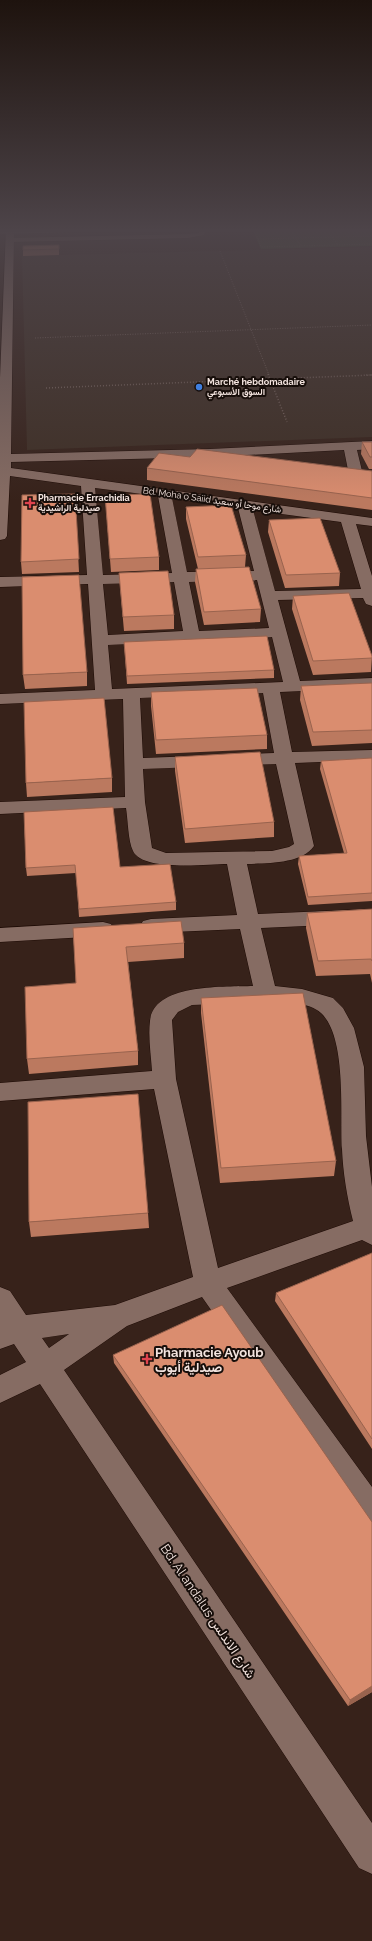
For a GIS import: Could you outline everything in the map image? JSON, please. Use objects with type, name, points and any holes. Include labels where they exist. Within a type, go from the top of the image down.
[{"type":"street","points":[[0,536],[4,465],[2,432],[4,320]]},
{"type":"street","points":[[4,465],[372,445]]},
{"type":"street","points":[[350,446],[356,475]]},
{"type":"street","points":[[210,453],[279,463]]},
{"type":"street","name":"Bd. Moha o Saiid شارع موحا أو سعيد","points":[[4,465],[88,483],[372,522]]},
{"type":"street","points":[[341,472],[372,477]]},
{"type":"street","points":[[88,483],[104,694]]},
{"type":"street","points":[[164,493],[192,636]]},
{"type":"street","points":[[244,504],[293,686]]},
{"type":"street","points":[[269,596],[371,597],[347,518]]},
{"type":"street","points":[[0,582],[263,575]]},
{"type":"street","points":[[100,640],[278,632]]},
{"type":"street","points":[[0,699],[372,683]]},
{"type":"street","points":[[131,693],[135,802],[142,850],[147,855],[166,859],[288,855],[304,846],[270,687]]},
{"type":"street","points":[[134,764],[372,755]]},
{"type":"street","points":[[0,808],[135,802]]},
{"type":"street","points":[[236,857],[266,994]]},
{"type":"street","points":[[0,935],[249,920],[372,916]]},
{"type":"street","points":[[10,1333],[117,1317],[208,1283],[371,1228],[358,1187],[354,1153],[351,1059],[338,1021],[332,1011],[325,1004],[316,1001],[266,994],[208,995],[188,997],[169,1005],[164,1011],[161,1020],[164,1079],[208,1283],[372,1512]]},
{"type":"street","points":[[0,1092],[164,1079]]},
{"type":"street","name":"Bd. Al andalus شارع الاندلس","points":[[0,1299],[10,1333],[45,1367],[372,1855]]},
{"type":"street","points":[[0,1390],[45,1367],[117,1317]]},
{"type":"path","points":[[247,320],[286,422]]},
{"type":"path","points":[[35,338],[372,325]]},
{"type":"path","points":[[46,388],[372,375]]},
{"type":"shaded area","name":"Marché hebdomadaire السوق الأسبوعي","points":[[24,320],[372,320],[372,437],[27,450]]},
{"type":"building","points":[[362,442],[372,442],[372,457],[370,457]]},
{"type":"building","points":[[197,449],[372,471],[372,498],[147,468],[159,453],[190,457]]},
{"type":"building","points":[[75,494],[79,559],[21,562],[22,495]]},
{"type":"building","points":[[150,494],[159,557],[110,559],[105,495]]},
{"type":"building","points":[[231,505],[246,555],[198,557],[186,507]]},
{"type":"building","points":[[320,518],[340,573],[286,575],[269,520]]},
{"type":"building","points":[[249,567],[261,609],[204,612],[196,569]]},
{"type":"building","points":[[168,571],[174,615],[123,617],[119,573]]},
{"type":"building","points":[[79,575],[87,672],[23,675],[22,577]]},
{"type":"building","points":[[349,593],[372,658],[313,661],[293,596]]},
{"type":"building","points":[[267,636],[274,670],[127,676],[124,642]]},
{"type":"building","points":[[372,683],[372,730],[313,732],[301,686]]},
{"type":"building","points":[[257,688],[267,735],[156,740],[151,692]]},
{"type":"building","points":[[104,698],[112,778],[26,783],[24,702]]},
{"type":"building","points":[[260,752],[274,822],[185,829],[175,757]]},
{"type":"building","points":[[372,758],[372,893],[308,897],[299,856],[347,853],[321,761]]},
{"type":"building","points":[[113,807],[120,867],[170,864],[176,902],[79,909],[75,865],[26,868],[24,812]]},
{"type":"building","points":[[372,909],[372,961],[371,959],[318,961],[307,913]]},
{"type":"building","points":[[181,921],[184,943],[126,947],[138,1051],[27,1059],[25,987],[76,983],[73,928]]},
{"type":"building","points":[[303,993],[336,1161],[221,1168],[201,998]]},
{"type":"building","points":[[138,1094],[148,1213],[29,1222],[28,1102]]},
{"type":"building","points":[[372,1253],[372,1439],[276,1293]]},
{"type":"building","points":[[222,1305],[372,1522],[372,1686],[350,1700],[113,1355]]},
{"type":"place","name":"Marché hebdomadaire السوق الأسبوعي","points":[[199,387]]},
{"type":"place","name":"Pharmacie Errachidia صيدلية الراشيدية","points":[[30,503]]},
{"type":"place","name":"Pharmacie Ayoub صيدلية أيوب","points":[[147,1359]]}]
